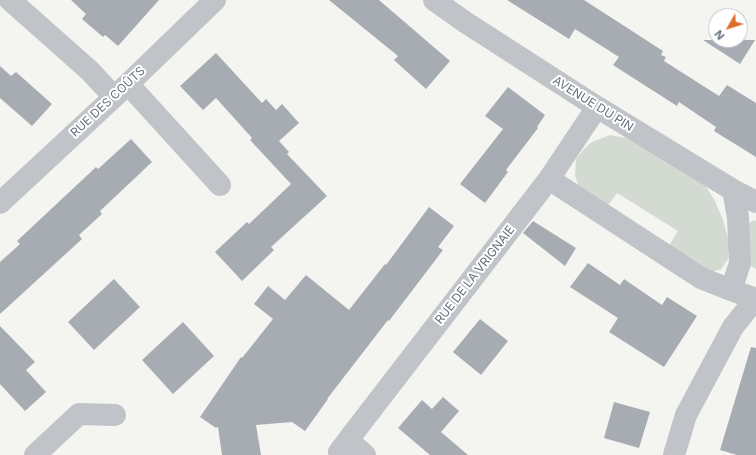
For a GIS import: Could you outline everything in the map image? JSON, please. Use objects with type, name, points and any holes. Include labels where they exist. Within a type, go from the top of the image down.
[{"type":"street","points":[[10,0],[90,71],[121,90],[220,184]]},
{"type":"street","name":"RUE DES COÛTS","points":[[0,203],[215,0]]},
{"type":"street","name":"AVENUE DU PIN","points":[[434,0],[465,22],[597,107],[733,190],[756,202]]},
{"type":"street","name":"RUE DE LA VRIGNAIE","points":[[365,455],[344,448],[549,179],[597,107]]},
{"type":"street","points":[[549,179],[700,278],[756,298],[733,327],[686,416],[674,455]]},
{"type":"street","points":[[731,290],[740,263],[738,217],[733,190]]},
{"type":"street","points":[[35,455],[79,414],[115,415]]},
{"type":"shaded area","points":[[610,135],[632,139],[703,182],[715,201],[723,220],[729,242],[728,259],[721,269],[709,273],[668,247],[678,231],[617,193],[607,207],[580,190],[575,175],[576,159],[592,142]]},
{"type":"shaded area","points":[[754,220],[756,221],[756,269],[749,265],[746,228],[749,223]]},
{"type":"building","points":[[71,0],[159,0],[118,46],[105,35],[103,37],[82,19],[86,14]]},
{"type":"building","points":[[329,0],[379,0],[450,61],[426,89],[394,60],[398,56]]},
{"type":"building","points":[[507,0],[584,0],[663,51],[661,55],[666,57],[664,61],[719,96],[727,85],[756,103],[756,157],[714,131],[716,127],[679,102],[677,106],[613,65],[619,57],[575,29],[569,39]]},
{"type":"building","points":[[748,40],[755,40],[740,64],[715,48],[748,48]]},
{"type":"building","points":[[216,53],[262,103],[266,99],[276,110],[282,104],[299,123],[279,141],[289,152],[287,154],[327,196],[271,247],[274,250],[242,281],[215,252],[247,222],[249,224],[291,184],[250,140],[252,138],[216,98],[203,110],[180,86]]},
{"type":"building","points":[[0,66],[11,76],[16,72],[52,104],[32,126],[0,98]]},
{"type":"building","points":[[508,87],[545,115],[537,127],[538,128],[506,170],[508,172],[485,203],[460,184],[503,129],[485,116]]},
{"type":"building","points":[[131,139],[152,162],[100,211],[102,214],[79,235],[82,239],[0,314],[0,262],[20,244],[17,241],[96,167],[98,169]]},
{"type":"building","points":[[429,207],[454,226],[438,247],[443,250],[327,399],[305,431],[292,422],[256,425],[261,455],[222,455],[218,427],[216,428],[200,417],[241,357],[242,358],[273,319],[254,304],[268,286],[285,300],[306,275],[349,310],[385,264],[386,265]]},
{"type":"building","points":[[533,221],[576,248],[565,266],[523,233]]},
{"type":"building","points":[[588,263],[620,285],[624,279],[662,305],[667,297],[697,316],[664,367],[609,332],[618,318],[570,287]]},
{"type":"building","points":[[114,279],[140,307],[94,350],[68,322]]},
{"type":"building","points":[[480,319],[508,341],[481,375],[453,352]]},
{"type":"building","points":[[183,322],[214,356],[173,394],[142,360]]},
{"type":"building","points":[[0,326],[35,362],[26,370],[46,392],[25,411],[0,384]]},
{"type":"building","points":[[751,347],[756,348],[756,455],[737,455],[720,450]]},
{"type":"building","points":[[443,397],[459,411],[441,432],[468,455],[430,455],[398,428],[422,400],[432,409]]},
{"type":"building","points":[[614,402],[650,412],[639,448],[604,438]]}]
